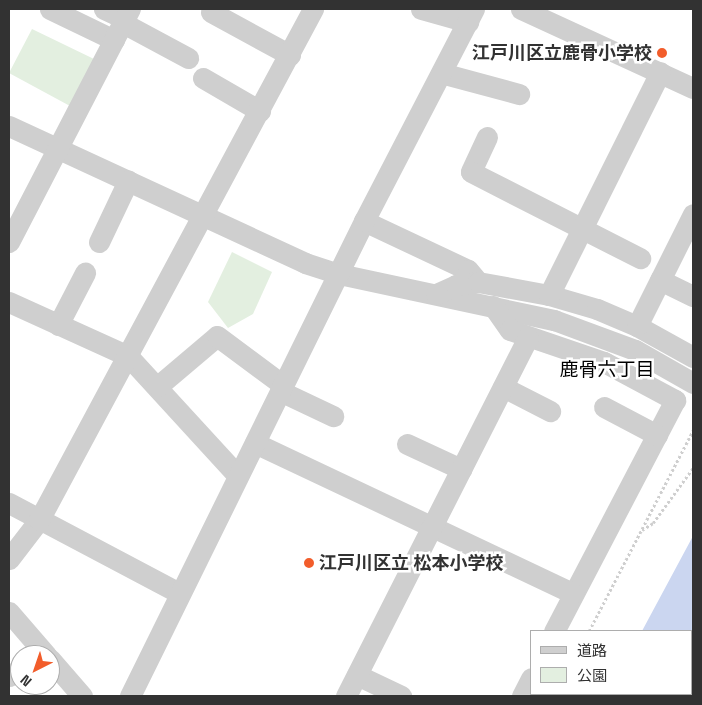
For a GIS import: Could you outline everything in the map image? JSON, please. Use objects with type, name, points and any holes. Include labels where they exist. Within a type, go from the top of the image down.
[{"type":"street","points":[[50,9],[123,22]]},
{"type":"street","points":[[104,9],[123,22],[188,58]]},
{"type":"street","points":[[9,559],[40,520],[314,9]]},
{"type":"street","points":[[130,696],[179,593],[340,274],[364,221],[471,15],[421,9]]},
{"type":"street","points":[[521,9],[693,88]]},
{"type":"street","points":[[211,12],[290,55]]},
{"type":"street","points":[[9,242],[123,22]]},
{"type":"street","points":[[549,295],[660,72]]},
{"type":"street","points":[[441,73],[519,94]]},
{"type":"street","points":[[203,78],[260,110]]},
{"type":"street","points":[[9,126],[305,263],[340,274],[554,320],[594,333],[635,350],[685,378]]},
{"type":"street","points":[[487,137],[471,172],[640,258]]},
{"type":"street","points":[[99,242],[128,181]]},
{"type":"street","points":[[637,326],[693,214]]},
{"type":"street","points":[[364,221],[468,270],[478,282]]},
{"type":"street","points":[[58,325],[85,273]]},
{"type":"street","points":[[660,280],[693,296]]},
{"type":"street","points":[[436,294],[456,285],[478,282],[549,295],[596,308],[637,326],[693,357]]},
{"type":"street","points":[[9,302],[128,356],[158,386],[238,475]]},
{"type":"street","points":[[493,306],[510,330],[604,362],[675,400],[554,630]]},
{"type":"street","points":[[158,386],[217,336],[282,388],[333,416]]},
{"type":"street","points":[[346,696],[528,337]]},
{"type":"street","points":[[503,388],[550,411]]},
{"type":"street","points":[[604,407],[657,435]]},
{"type":"street","points":[[254,443],[431,528],[573,593]]},
{"type":"street","points":[[407,444],[461,469]]},
{"type":"street","points":[[9,503],[179,593]]},
{"type":"street","points":[[9,612],[37,645]]},
{"type":"street","points":[[60,672],[82,696]]},
{"type":"street","points":[[357,675],[401,696]]},
{"type":"street","points":[[522,696],[530,680]]},
{"type":"path","points":[[590,630],[693,430]]},
{"type":"path","points":[[641,530],[653,522],[693,468]]},
{"type":"green space","points":[[32,29],[94,59],[70,106],[9,73]]},
{"type":"green space","points":[[232,252],[272,272],[253,314],[228,328],[208,302]]},
{"type":"water","points":[[693,536],[693,696],[607,696],[692,695],[692,630],[643,630]]},
{"type":"place","name":"江戸川区立鹿骨小学校","points":[[662,53]]},
{"type":"place","name":"江戸川区立 松本小学校","points":[[309,563]]},
{"type":"district","name":"鹿骨六丁目","points":[[607,370]]}]
